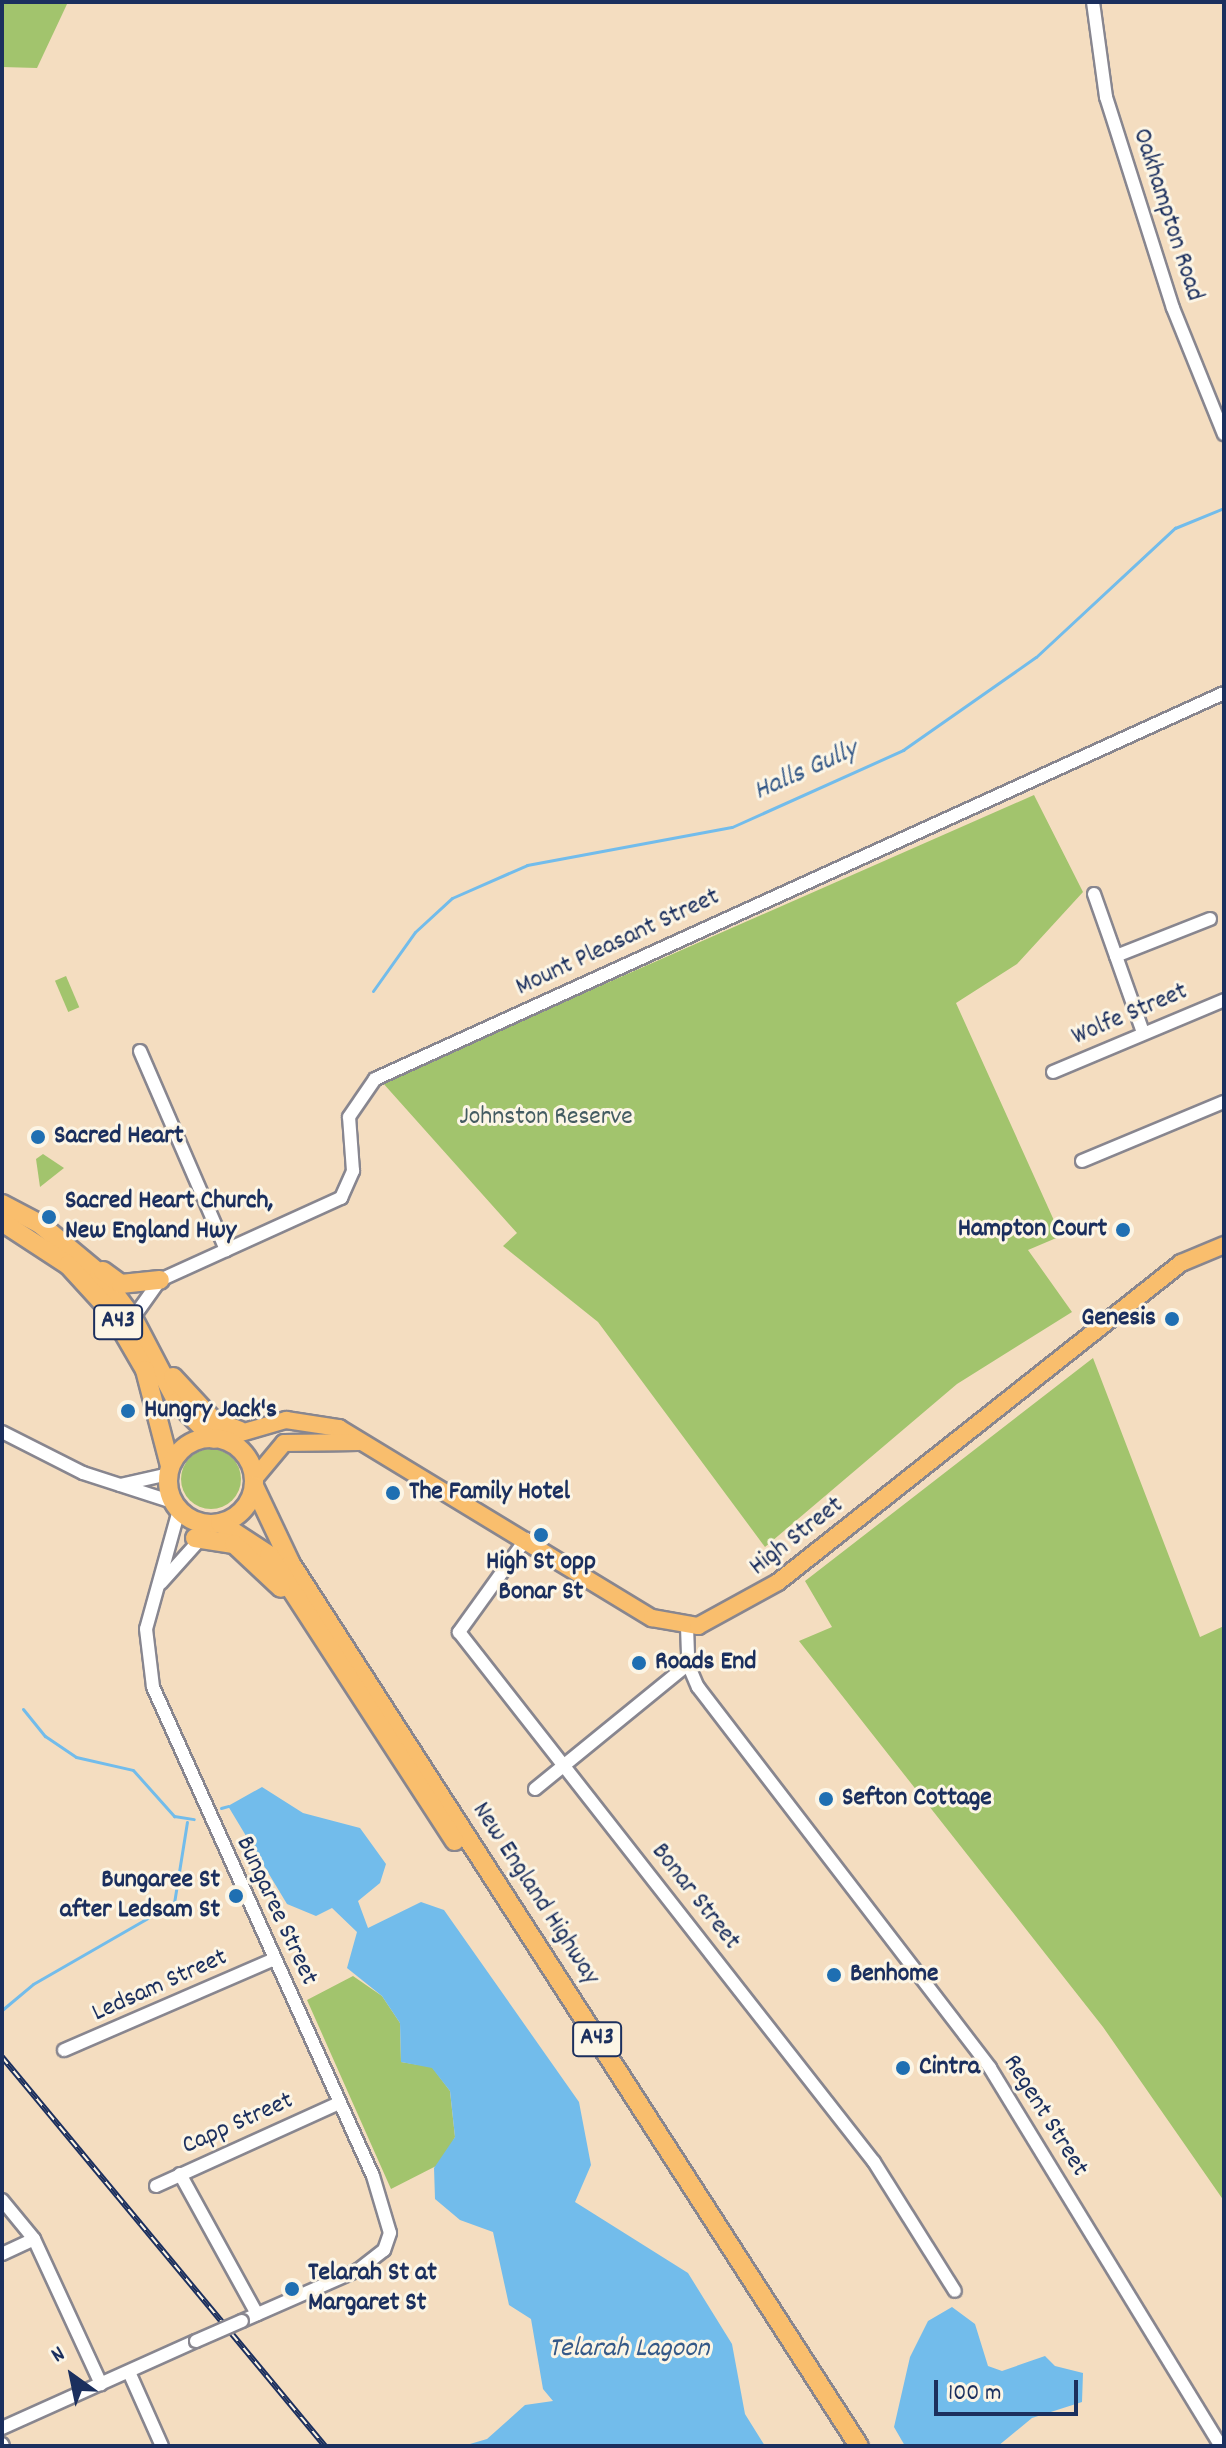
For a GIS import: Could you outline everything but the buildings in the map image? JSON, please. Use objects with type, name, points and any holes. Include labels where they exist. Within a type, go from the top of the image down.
[{"type":"highway","name":"A43","points":[[2,1204],[81,1255],[133,1318],[184,1411],[217,1439],[238,1448],[254,1483]]},
{"type":"highway","name":"A43","points":[[2,1222],[68,1265],[112,1313],[145,1370],[176,1506],[217,1523]]},
{"type":"highway","points":[[81,1255],[121,1284],[160,1280]]},
{"type":"highway","points":[[144,1340],[207,1415],[240,1431]]},
{"type":"highway","points":[[169,1470],[187,1446],[217,1439]]},
{"type":"highway","points":[[217,1523],[246,1506],[254,1483]]},
{"type":"highway","name":"New England Highway","points":[[254,1483],[291,1564],[859,2446]]},
{"type":"highway","name":"New England Highway","points":[[217,1523],[269,1555],[845,2446]]},
{"type":"highway","points":[[195,1538],[224,1538],[248,1555],[324,1638]]},
{"type":"main road","name":"High Street","points":[[687,1626],[718,1619],[778,1582],[1085,1343],[1181,1263],[1224,1245]]},
{"type":"main road","points":[[217,1439],[240,1431],[306,1420],[365,1442],[652,1618],[687,1626]]},
{"type":"main road","points":[[254,1483],[284,1443],[365,1442]]},
{"type":"street","name":"Oakhampton Road","points":[[1093,2],[1106,97],[1173,308],[1224,434]]},
{"type":"street","name":"Mount Pleasant Street","points":[[160,1280],[341,1198],[353,1171],[349,1117],[375,1079],[1224,693]]},
{"type":"street","points":[[1094,894],[1143,1032]]},
{"type":"street","points":[[1116,956],[1210,919]]},
{"type":"street","name":"Wolfe Street","points":[[1053,1072],[1224,1000]]},
{"type":"street","points":[[140,1051],[226,1250]]},
{"type":"street","points":[[1082,1161],[1224,1102]]},
{"type":"street","points":[[133,1318],[160,1280]]},
{"type":"street","points":[[2,1432],[120,1485],[176,1506]]},
{"type":"street","points":[[120,1485],[169,1470]]},
{"type":"street","name":"Bungaree Street","points":[[176,1506],[151,1602],[145,1651],[158,1702],[387,2209],[390,2233],[366,2266],[257,2314]]},
{"type":"street","name":"Bungaree Street","points":[[151,1602],[195,1538],[217,1523]]},
{"type":"street","name":"Bonar Street","points":[[526,1539],[459,1632],[874,2162],[955,2291]]},
{"type":"street","name":"Regent Street","points":[[687,1626],[688,1664],[698,1687],[1003,2086],[1221,2446]]},
{"type":"street","points":[[535,1789],[561,1762],[688,1664]]},
{"type":"street","name":"Ledsam Street","points":[[64,2050],[274,1959]]},
{"type":"street","name":"Capp Street","points":[[156,2186],[339,2103]]},
{"type":"street","points":[[2,2428],[257,2314],[180,2174]]},
{"type":"street","points":[[2,2200],[34,2239],[101,2384]]},
{"type":"street","points":[[2,2254],[34,2239]]},
{"type":"street","points":[[129,2372],[162,2446]]},
{"type":"green space","points":[[2,2],[68,2],[37,68],[2,67]]},
{"type":"green space","name":"Johnston Reserve","points":[[1034,795],[1083,892],[1017,964],[956,1003],[1061,1236],[1028,1250],[1072,1312],[957,1384],[765,1547],[598,1322],[503,1246],[517,1233],[382,1082]]},
{"type":"green space","points":[[66,976],[79,1007],[68,1012],[55,981]]},
{"type":"green space","points":[[43,1154],[64,1168],[40,1187],[36,1159]]},
{"type":"green space","points":[[1093,1358],[1200,1637],[1224,1626],[1224,2201],[1103,2027],[799,1641],[832,1627],[805,1581]]},
{"type":"green space","points":[[211,1449],[223,1451],[232,1458],[239,1467],[239,1491],[232,1500],[223,1507],[211,1509],[199,1507],[190,1500],[183,1491],[181,1479],[183,1467],[190,1458],[199,1451]]},
{"type":"green space","points":[[353,1976],[382,1996],[400,2023],[401,2062],[432,2067],[450,2091],[455,2137],[442,2163],[391,2189],[307,2000]]},
{"type":"water","name":"Telarah Lagoon","points":[[262,1787],[303,1813],[360,1828],[386,1864],[380,1883],[358,1901],[368,1928],[421,1902],[444,1910],[579,2102],[591,2165],[575,2202],[688,2273],[732,2344],[745,2414],[765,2446],[463,2446],[487,2439],[525,2405],[553,2401],[543,2389],[531,2319],[509,2305],[493,2232],[460,2220],[435,2199],[434,2168],[455,2137],[450,2091],[432,2068],[401,2062],[400,2023],[382,1996],[347,1968],[357,1932],[332,1908],[316,1916],[287,1904],[228,1806]]},
{"type":"water","points":[[952,2307],[975,2324],[988,2366],[1002,2371],[1045,2356],[1055,2366],[1083,2373],[1082,2402],[1032,2418],[998,2446],[905,2446],[894,2427],[910,2357],[928,2321]]},
{"type":"waterway","name":"Halls Gully","points":[[373,991],[415,932],[452,898],[527,865],[732,827],[903,750],[1036,657],[1175,528],[1224,508]]},
{"type":"waterway","points":[[23,1709],[45,1736],[76,1757],[133,1770],[174,1816],[194,1819]]},
{"type":"waterway","points":[[221,1808],[228,1806]]},
{"type":"waterway","points":[[2,2010],[33,1984],[174,1903],[187,1822]]},
{"type":"railway","points":[[2,2057],[325,2446]]},
{"type":"place","name":"Sacred Heart","points":[[38,1137]]},
{"type":"place","name":"Sacred Heart Church, New England Hwy","points":[[49,1217]]},
{"type":"place","name":"Hampton Court","points":[[1123,1230]]},
{"type":"place","name":"Genesis","points":[[1172,1319]]},
{"type":"place","name":"Hungry Jack's","points":[[128,1411]]},
{"type":"place","name":"The Family Hotel","points":[[393,1493]]},
{"type":"place","name":"High St opp Bonar St","points":[[541,1535]]},
{"type":"place","name":"Roads End","points":[[639,1663]]},
{"type":"place","name":"Sefton Cottage","points":[[826,1799]]},
{"type":"place","name":"Bungaree St after Ledsam St","points":[[236,1896]]},
{"type":"place","name":"Benhome","points":[[834,1975]]},
{"type":"place","name":"Cintra","points":[[903,2068]]},
{"type":"place","name":"Telarah St at Margaret St","points":[[292,2289]]}]
